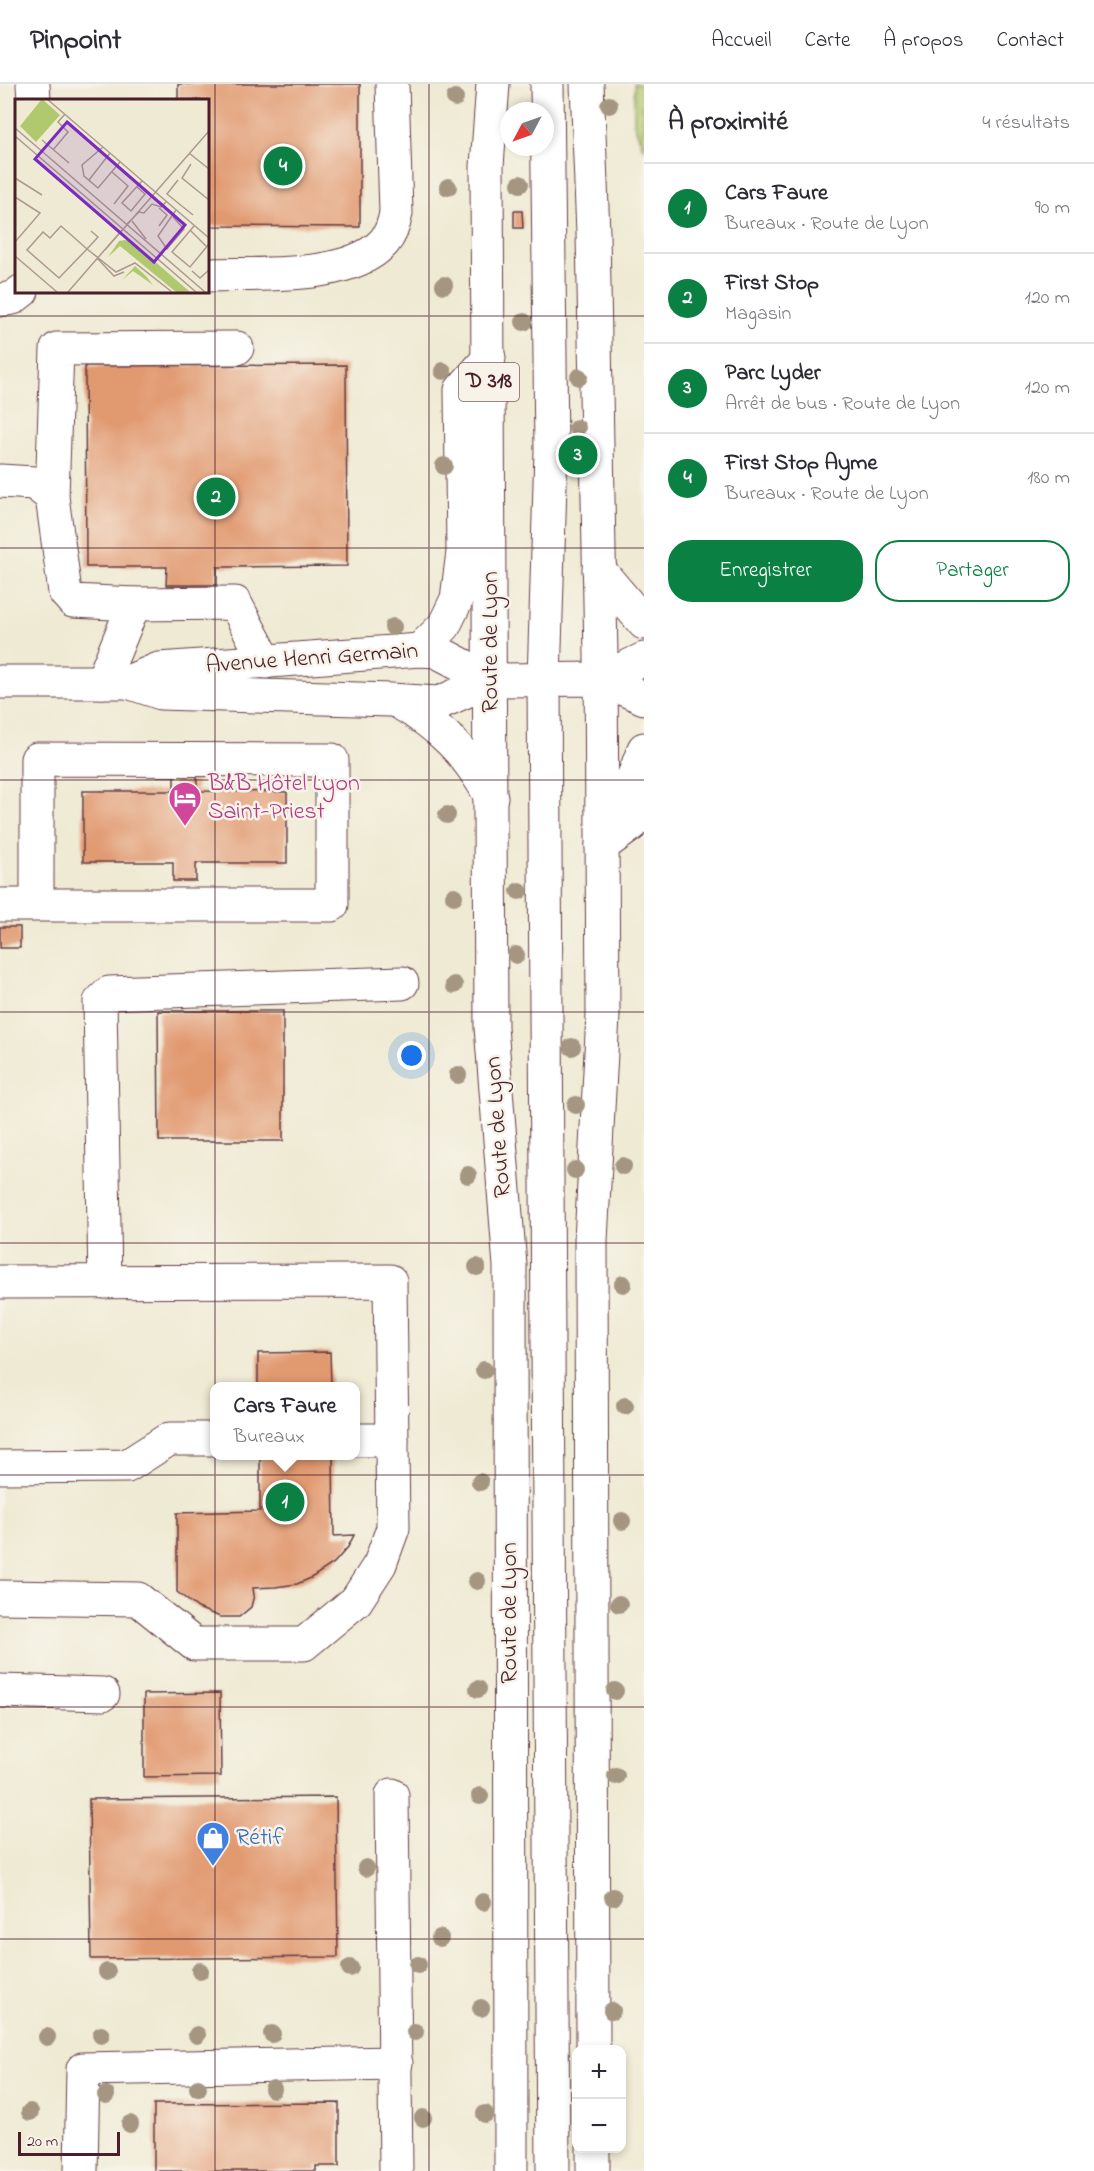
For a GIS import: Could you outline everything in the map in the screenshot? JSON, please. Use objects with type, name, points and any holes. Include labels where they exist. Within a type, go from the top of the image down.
[{"type":"main road","points":[[33,84],[34,99]]},
{"type":"main road","points":[[208,275],[325,270],[354,262],[374,251],[384,242],[392,229],[396,213],[393,84]]},
{"type":"main road","name":"Route de Lyon","points":[[493,84],[488,166],[492,1027],[510,1266],[512,2171]]},
{"type":"main road","points":[[547,84],[551,452],[544,680],[553,2171]]},
{"type":"main road","points":[[587,84],[593,233],[601,680],[603,1015],[591,1240],[593,2045]]},
{"type":"main road","points":[[0,300],[13,298],[21,292]]},
{"type":"main road","points":[[237,348],[57,350],[52,498],[65,592],[73,601],[134,604],[235,603],[266,662]]},
{"type":"main road","points":[[420,650],[444,626],[457,599],[463,552],[461,390],[489,357]]},
{"type":"main road","points":[[0,481],[34,483],[52,498]]},
{"type":"main road","points":[[599,570],[644,623]]},
{"type":"main road","points":[[115,682],[134,604]]},
{"type":"main road","name":"Avenue Henri Germain","points":[[115,682],[159,669],[420,650],[436,651],[491,680]]},
{"type":"main road","name":"Avenue Henri Germain","points":[[601,680],[644,659]]},
{"type":"main road","name":"Avenue Henri Germain","points":[[0,682],[115,682],[160,693],[439,703],[491,680],[601,680],[644,699]]},
{"type":"main road","points":[[395,700],[424,717],[456,745],[477,770],[491,797]]},
{"type":"main road","points":[[602,846],[631,825],[632,781],[644,749]]},
{"type":"main road","points":[[0,905],[37,905],[332,905],[332,760],[37,759],[37,905]]},
{"type":"main road","points":[[105,1282],[100,1002],[109,993],[402,983]]},
{"type":"main road","points":[[0,1282],[390,1281],[393,1528],[380,1564],[356,1601],[304,1644],[194,1644],[138,1599],[0,1597]]},
{"type":"main road","points":[[0,1467],[127,1466],[170,1439],[210,1439]]},
{"type":"main road","points":[[360,1440],[392,1440]]},
{"type":"main road","points":[[0,1692],[103,1695]]},
{"type":"main road","points":[[392,1795],[396,2171]]},
{"type":"main road","points":[[81,2171],[83,2069],[396,2063]]},
{"type":"main road","points":[[593,2153],[593,2171]]},
{"type":"green space","points":[[634,84],[644,84],[644,150],[634,124]]},
{"type":"building","points":[[178,84],[360,84],[360,227],[208,226],[208,99],[178,99]]},
{"type":"building","points":[[514,211],[522,211],[523,228],[514,228]]},
{"type":"building","points":[[346,365],[347,566],[217,567],[217,585],[166,585],[167,567],[86,567],[85,366]]},
{"type":"building","name":"B&B Hôtel Lyon Saint-Priest","points":[[174,771],[197,771],[197,791],[287,792],[287,863],[196,863],[196,881],[173,881],[173,862],[83,862],[83,791],[174,791]]},
{"type":"building","points":[[0,927],[20,927],[20,948],[0,948]]},
{"type":"building","points":[[158,1011],[283,1011],[283,1141],[159,1141]]},
{"type":"building","points":[[330,1352],[331,1382],[258,1382],[258,1353]]},
{"type":"building","points":[[260,1460],[333,1460],[334,1536],[354,1535],[348,1547],[334,1563],[311,1578],[297,1584],[253,1588],[251,1607],[239,1617],[220,1617],[198,1608],[177,1592],[177,1513],[260,1511]]},
{"type":"building","points":[[220,1693],[221,1776],[144,1777],[144,1694]]},
{"type":"building","name":"Rétif","points":[[336,1797],[338,1957],[91,1959],[89,1799]]},
{"type":"building","points":[[339,2103],[339,2166],[316,2166],[316,2171],[154,2171],[154,2104]]},
{"type":"place","name":"First Stop Ayme","points":[[283,166]]},
{"type":"place","name":"Parc Lyder","points":[[578,455]]},
{"type":"place","name":"First Stop","points":[[216,497]]},
{"type":"place","name":"B&B Hôtel Lyon Saint-Priest","points":[[185,827]]},
{"type":"place","name":"Cars Faure","points":[[285,1502]]},
{"type":"place","name":"Rétif","points":[[213,1867]]}]
